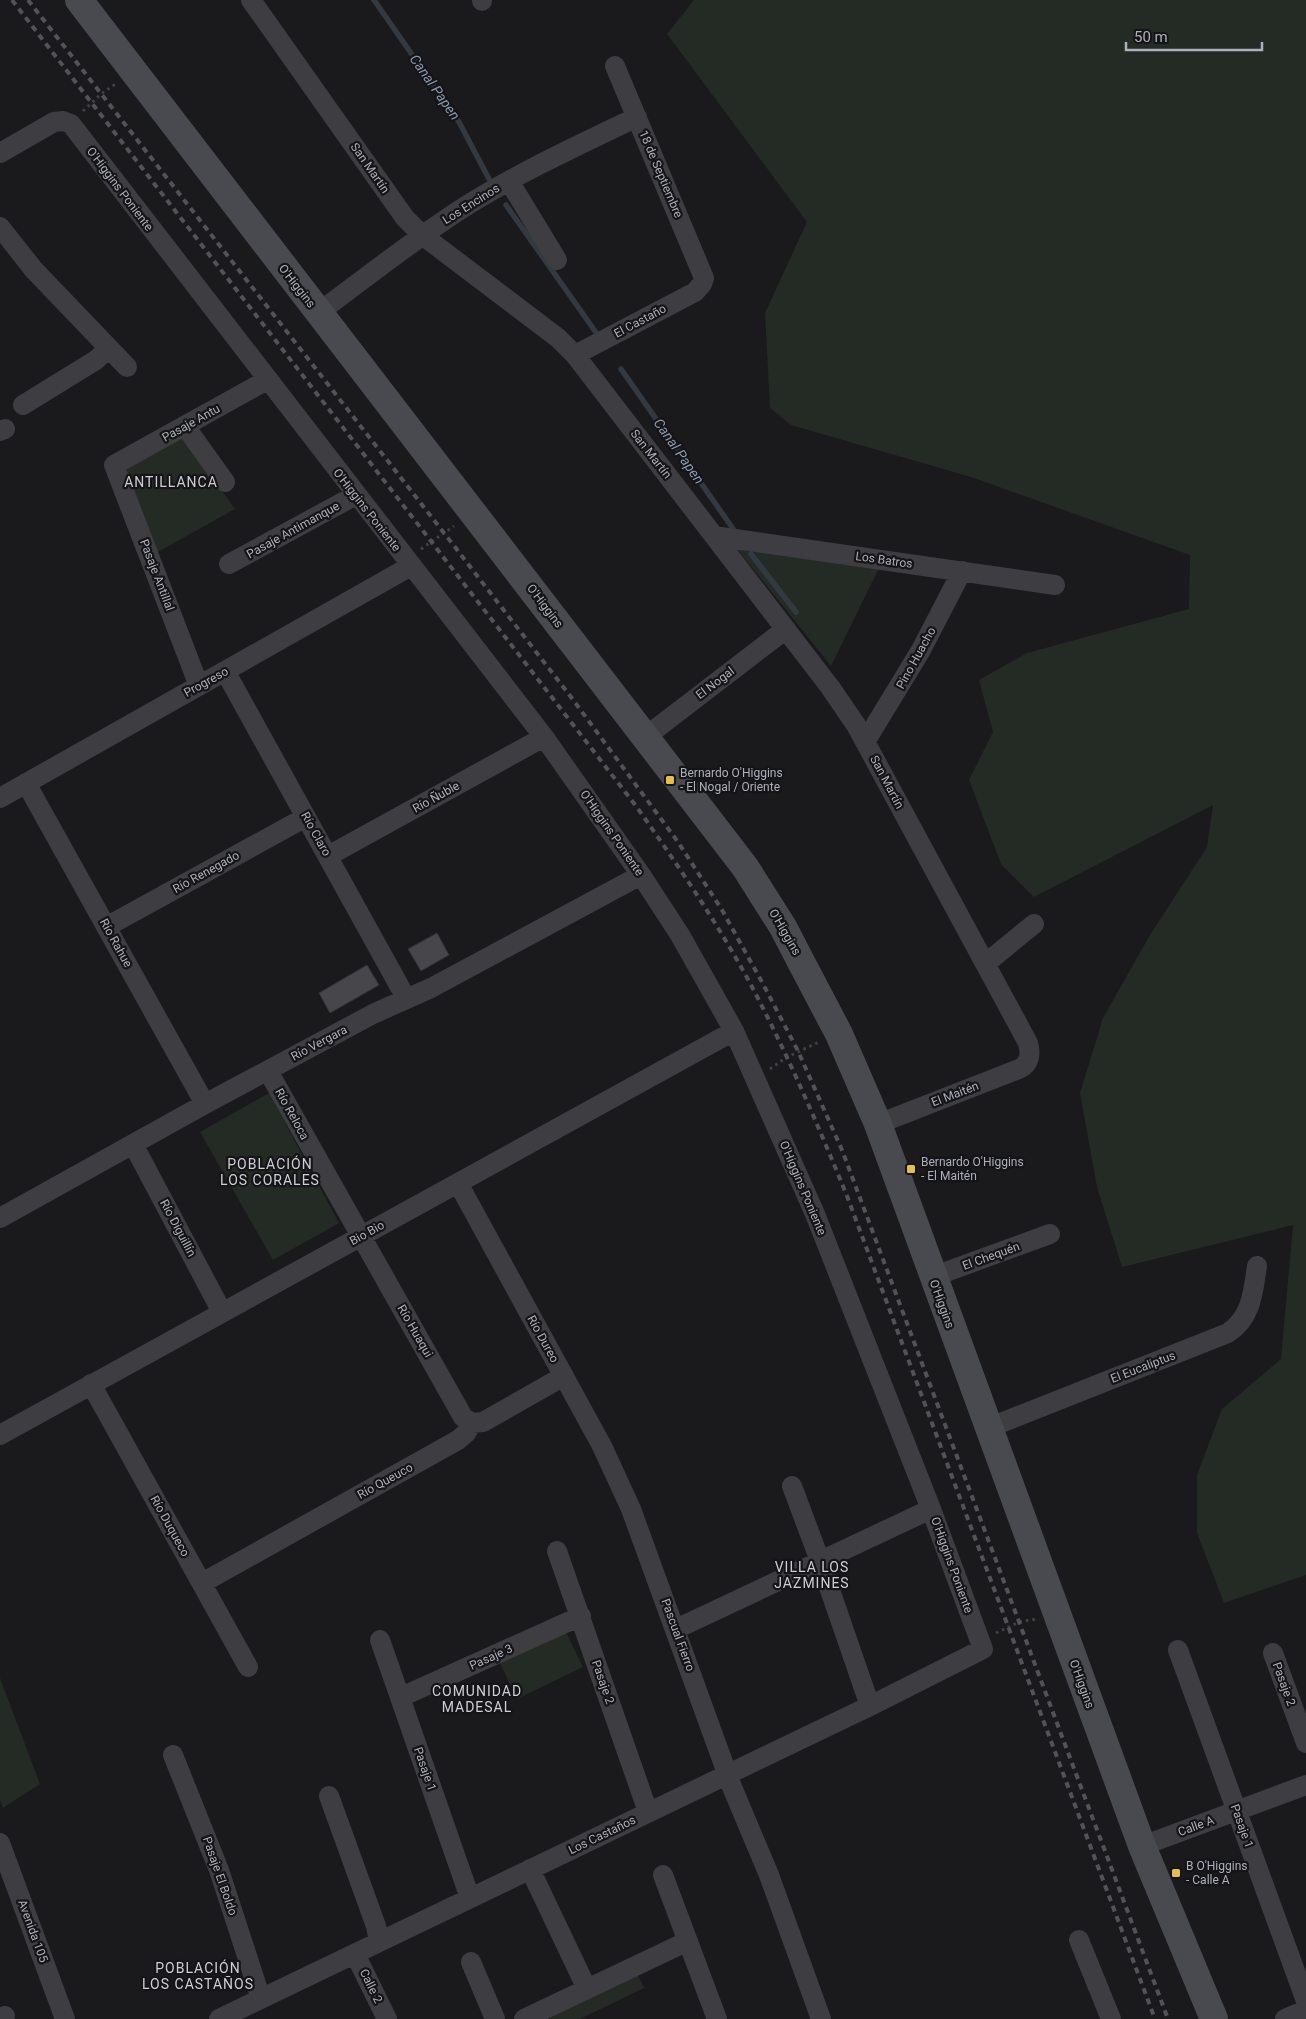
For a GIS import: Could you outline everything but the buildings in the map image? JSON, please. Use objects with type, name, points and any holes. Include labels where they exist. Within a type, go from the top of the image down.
[{"type":"street","name":"O'Higgins","points":[[79,0],[473,512],[644,738],[710,820],[765,897],[800,958],[838,1034],[878,1124],[932,1277],[1142,1846],[1214,2019]]},
{"type":"street","name":"San Martín","points":[[251,0],[405,218],[422,236],[558,338],[575,355],[830,687],[865,742],[1028,1043],[1029,1060]]},
{"type":"street","name":"18 de Septiembre","points":[[615,66],[702,271],[702,284]]},
{"type":"street","name":"Los Encinos","points":[[318,313],[422,236],[509,181],[637,117]]},
{"type":"street","points":[[0,153],[54,122],[67,122]]},
{"type":"street","name":"O'Higgins Poniente","points":[[67,122],[544,737],[641,875],[680,935],[734,1031],[815,1214],[931,1509],[983,1649]]},
{"type":"street","points":[[509,181],[557,260]]},
{"type":"street","points":[[0,227],[34,270],[127,367]]},
{"type":"street","name":"El Castaño","points":[[575,355],[695,292],[702,284]]},
{"type":"street","points":[[23,405],[96,360],[109,348]]},
{"type":"street","name":"Pasaje Antu","points":[[114,465],[267,380]]},
{"type":"street","points":[[185,426],[226,482]]},
{"type":"street","name":"Pasaje Antillal","points":[[114,465],[199,686]]},
{"type":"street","name":"Pasaje Antimanque","points":[[229,564],[356,495]]},
{"type":"street","name":"Los Batros","points":[[714,536],[1055,585]]},
{"type":"street","name":"Progreso","points":[[0,798],[411,566]]},
{"type":"street","name":"Pino Huacho","points":[[865,742],[917,658],[962,571]]},
{"type":"street","name":"El Nogal","points":[[644,738],[786,630]]},
{"type":"street","name":"Río Claro","points":[[226,671],[406,998]]},
{"type":"street","name":"Río Ñuble","points":[[328,856],[544,737]]},
{"type":"street","name":"Río Rahue","points":[[26,783],[205,1104]]},
{"type":"street","name":"Río Renegado","points":[[106,926],[306,817]]},
{"type":"street","name":"Río Vergara","points":[[0,1218],[268,1070],[406,998],[431,988],[641,875]]},
{"type":"street","points":[[985,964],[1034,924]]},
{"type":"street","name":"Bio Bio","points":[[0,1435],[734,1031]]},
{"type":"street","name":"El Maitén","points":[[878,1124],[1019,1069],[1029,1060]]},
{"type":"street","name":"Río Reloca","points":[[268,1070],[361,1236]]},
{"type":"street","name":"Río Diguillín","points":[[133,1144],[222,1312]]},
{"type":"street","name":"Río Dureo","points":[[458,1183],[602,1446],[626,1496]]},
{"type":"street","name":"El Chequén","points":[[932,1277],[1050,1234]]},
{"type":"street","name":"Río Huaqui","points":[[361,1236],[463,1417],[472,1423]]},
{"type":"street","name":"El Eucaliptus","points":[[988,1428],[1228,1333],[1236,1328],[1246,1315],[1252,1297],[1257,1266]]},
{"type":"street","points":[[472,1423],[484,1422],[564,1376]]},
{"type":"street","name":"Río Duqueco","points":[[91,1384],[248,1667]]},
{"type":"street","name":"Río Queuco","points":[[202,1583],[458,1440],[466,1433],[472,1423]]},
{"type":"street","points":[[792,1486],[870,1706]]},
{"type":"street","name":"Pascual Fierro","points":[[626,1496],[732,1787],[769,1875],[822,2019]]},
{"type":"street","points":[[676,1629],[931,1509]]},
{"type":"street","name":"Pasaje 2","points":[[557,1551],[648,1812]]},
{"type":"street","name":"Pasaje 3","points":[[400,1697],[580,1616]]},
{"type":"street","name":"Pasaje 1","points":[[380,1640],[470,1898]]},
{"type":"street","name":"Los Castaños","points":[[219,2019],[870,1706],[983,1649]]},
{"type":"street","name":"Pasaje 1","points":[[1178,1650],[1306,2001]]},
{"type":"street","name":"Pasaje 2","points":[[1273,1653],[1306,1743]]},
{"type":"street","name":"Pasaje El Boldo","points":[[173,1755],[219,1870],[261,1999]]},
{"type":"street","name":"Calle A","points":[[1142,1846],[1306,1785]]},
{"type":"street","points":[[329,1796],[376,1926],[379,1942]]},
{"type":"street","name":"Avenida 105","points":[[0,1843],[65,2019]]},
{"type":"street","points":[[530,1869],[587,1989]]},
{"type":"street","points":[[663,1875],[717,2019]]},
{"type":"street","points":[[1080,1940],[1111,2019]]},
{"type":"street","points":[[524,2019],[688,1942]]},
{"type":"street","name":"Calle 2","points":[[355,1954],[386,2019]]},
{"type":"street","points":[[471,1962],[495,2019]]},
{"type":"street","points":[[1285,2019],[1306,2010]]},
{"type":"path","points":[[67,122],[101,94],[133,72]]},
{"type":"path","points":[[411,566],[419,550],[473,512]]},
{"type":"path","points":[[757,1081],[787,1058],[838,1034]]},
{"type":"path","points":[[983,1649],[998,1631],[1019,1622],[1056,1613]]},
{"type":"shaded area","points":[[694,0],[1306,0],[1306,1575],[1224,1603],[1197,1533],[1197,1475],[1222,1409],[1281,1359],[1293,1225],[1122,1267],[1097,1187],[1080,1093],[1103,1018],[1150,935],[1207,847],[1213,805],[1034,897],[1001,864],[969,780],[993,732],[979,680],[1027,653],[1189,609],[1190,555],[971,477],[791,425],[770,408],[765,313],[807,222],[667,34]]},
{"type":"shaded area","points":[[178,436],[186,441],[235,509],[156,553],[123,469]]},
{"type":"shaded area","points":[[737,549],[879,568],[831,666]]},
{"type":"shaded area","points":[[269,1093],[339,1223],[273,1260],[200,1132]]},
{"type":"shaded area","points":[[566,1632],[583,1667],[517,1699],[500,1663]]},
{"type":"shaded area","points":[[0,1678],[40,1784],[3,1808],[0,1800]]},
{"type":"shaded area","points":[[637,1973],[644,1988],[580,2019],[550,2019],[549,2016]]},
{"type":"waterway","name":"Canal Papen","points":[[374,0],[459,122],[489,179]]},
{"type":"waterway","name":"Canal Papen","points":[[506,205],[595,331]]},
{"type":"waterway","name":"Canal Papen","points":[[621,369],[736,533]]},
{"type":"waterway","name":"Canal Papen","points":[[751,554],[796,612]]},
{"type":"railway","points":[[12,0],[636,806],[696,894],[738,962],[790,1063],[847,1196],[1155,2019]]},
{"type":"railway","points":[[28,0],[571,697],[678,842],[722,910],[798,1051],[842,1150],[1168,2019]]},
{"type":"place","name":"Bernardo O'Higgins - El Nogal / Oriente","points":[[670,780]]},
{"type":"place","name":"Bernardo O'Higgins - El Maitén","points":[[911,1169]]},
{"type":"place","name":"B O'Higgins - Calle A","points":[[1176,1873]]},
{"type":"district","name":"ANTILLANCA","points":[[171,482]]},
{"type":"district","name":"POBLACIÓN LOS CORALES","points":[[270,1172]]},
{"type":"district","name":"VILLA LOS JAZMINES","points":[[812,1575]]},
{"type":"district","name":"COMUNIDAD MADESAL","points":[[477,1699]]},
{"type":"district","name":"POBLACIÓN LOS CASTAÑOS","points":[[198,1976]]}]
